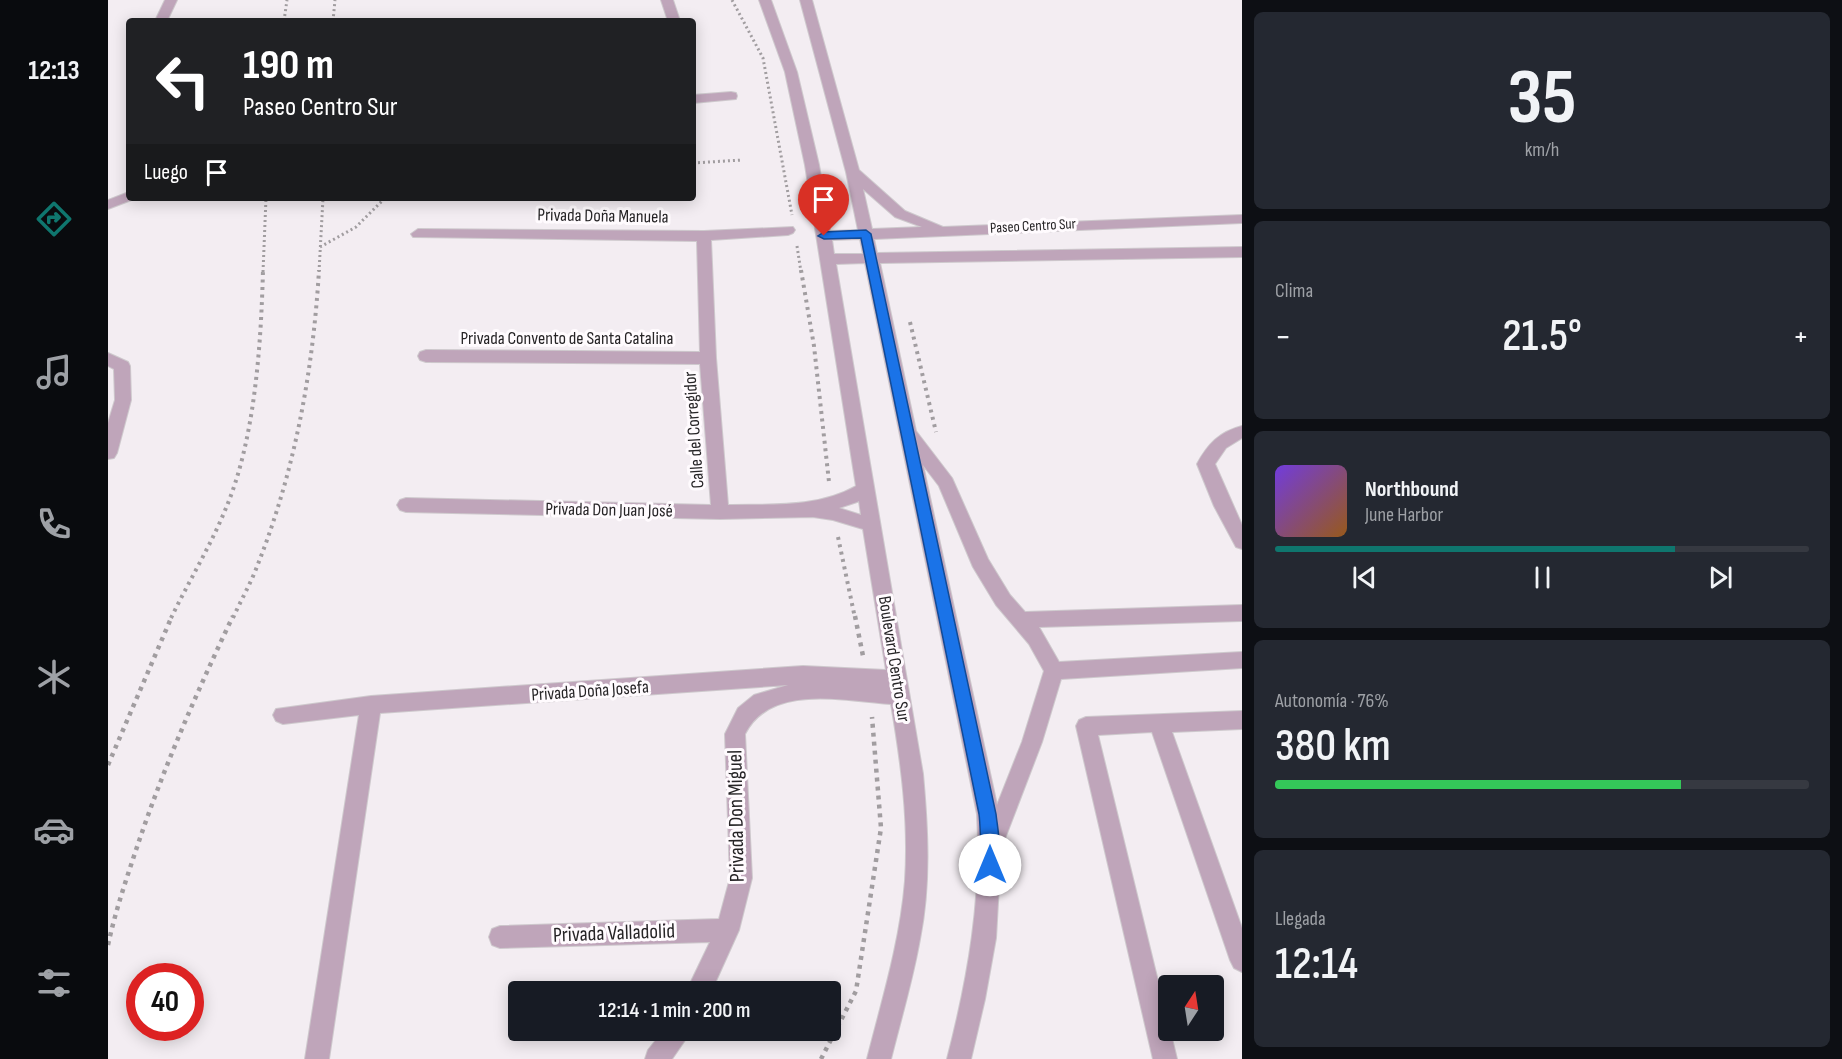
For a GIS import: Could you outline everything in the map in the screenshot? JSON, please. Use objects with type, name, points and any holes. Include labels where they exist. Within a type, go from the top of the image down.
[{"type":"street","points":[[162,18],[171,0]]},
{"type":"street","points":[[667,0],[673,18]]},
{"type":"street","name":"Boulevard Centro Sur","points":[[765,0],[791,72],[812,165],[913,774],[917,832],[916,881],[909,938],[879,1059]]},
{"type":"street","points":[[806,0],[853,172],[988,814],[991,847],[981,967],[959,1059]]},
{"type":"street","points":[[696,98],[731,96]]},
{"type":"street","points":[[853,172],[900,214],[945,230]]},
{"type":"street","points":[[108,205],[126,197]]},
{"type":"street","name":"Paseo Centro Sur","points":[[824,236],[1242,219]]},
{"type":"street","name":"Privada Doña Manuela","points":[[418,234],[705,236],[788,230]]},
{"type":"street","points":[[904,232],[905,244],[915,257]]},
{"type":"street","name":"Calle del Corregidor","points":[[705,236],[708,358],[720,512]]},
{"type":"street","name":"Paseo Centro Sur","points":[[827,259],[1014,255],[1043,264],[1053,264],[1166,261],[1180,252],[1242,252]]},
{"type":"street","name":"Privada Convento de Santa Catalina","points":[[426,356],[708,358]]},
{"type":"street","points":[[108,359],[122,366],[123,400],[108,453]]},
{"type":"street","points":[[908,432],[946,483],[980,562],[1003,600],[1036,638],[1054,671],[1032,742],[991,847]]},
{"type":"street","points":[[1242,432],[1236,433],[1214,447],[1206,464],[1223,506],[1242,542]]},
{"type":"street","name":"Privada Don Juan José","points":[[813,510],[851,497],[865,489]]},
{"type":"street","name":"Privada Don Juan José","points":[[406,505],[720,512],[813,510],[833,513],[872,525]]},
{"type":"street","points":[[1020,620],[1242,613]]},
{"type":"street","points":[[1054,671],[1242,660]]},
{"type":"street","name":"Privada Doña Josefa","points":[[283,715],[371,705],[803,675],[898,688]]},
{"type":"street","name":"Privada Don Miguel","points":[[703,981],[728,930],[741,878],[735,734],[739,720],[748,708],[771,696],[809,691],[898,688]]},
{"type":"street","points":[[317,1059],[371,705]]},
{"type":"street","points":[[1165,1059],[1086,726],[1242,720]]},
{"type":"street","points":[[1159,723],[1242,960]]},
{"type":"street","name":"Privada Valladolid","points":[[500,937],[728,930]]},
{"type":"street","points":[[657,1059],[671,1041]]},
{"type":"path","points":[[284,18],[287,0]]},
{"type":"path","points":[[333,18],[335,0]]},
{"type":"path","points":[[696,163],[742,160]]},
{"type":"path","points":[[108,765],[170,620],[226,508],[242,461],[261,340],[266,201]]},
{"type":"path","points":[[108,945],[114,915],[155,793],[190,707],[258,565],[288,474],[306,393],[316,319],[322,201]]},
{"type":"path","points":[[320,247],[340,239],[361,226],[382,201]]},
{"type":"path","points":[[910,321],[937,436]]},
{"type":"route","points":[[824,236],[866,234],[988,814],[990,865]]}]
